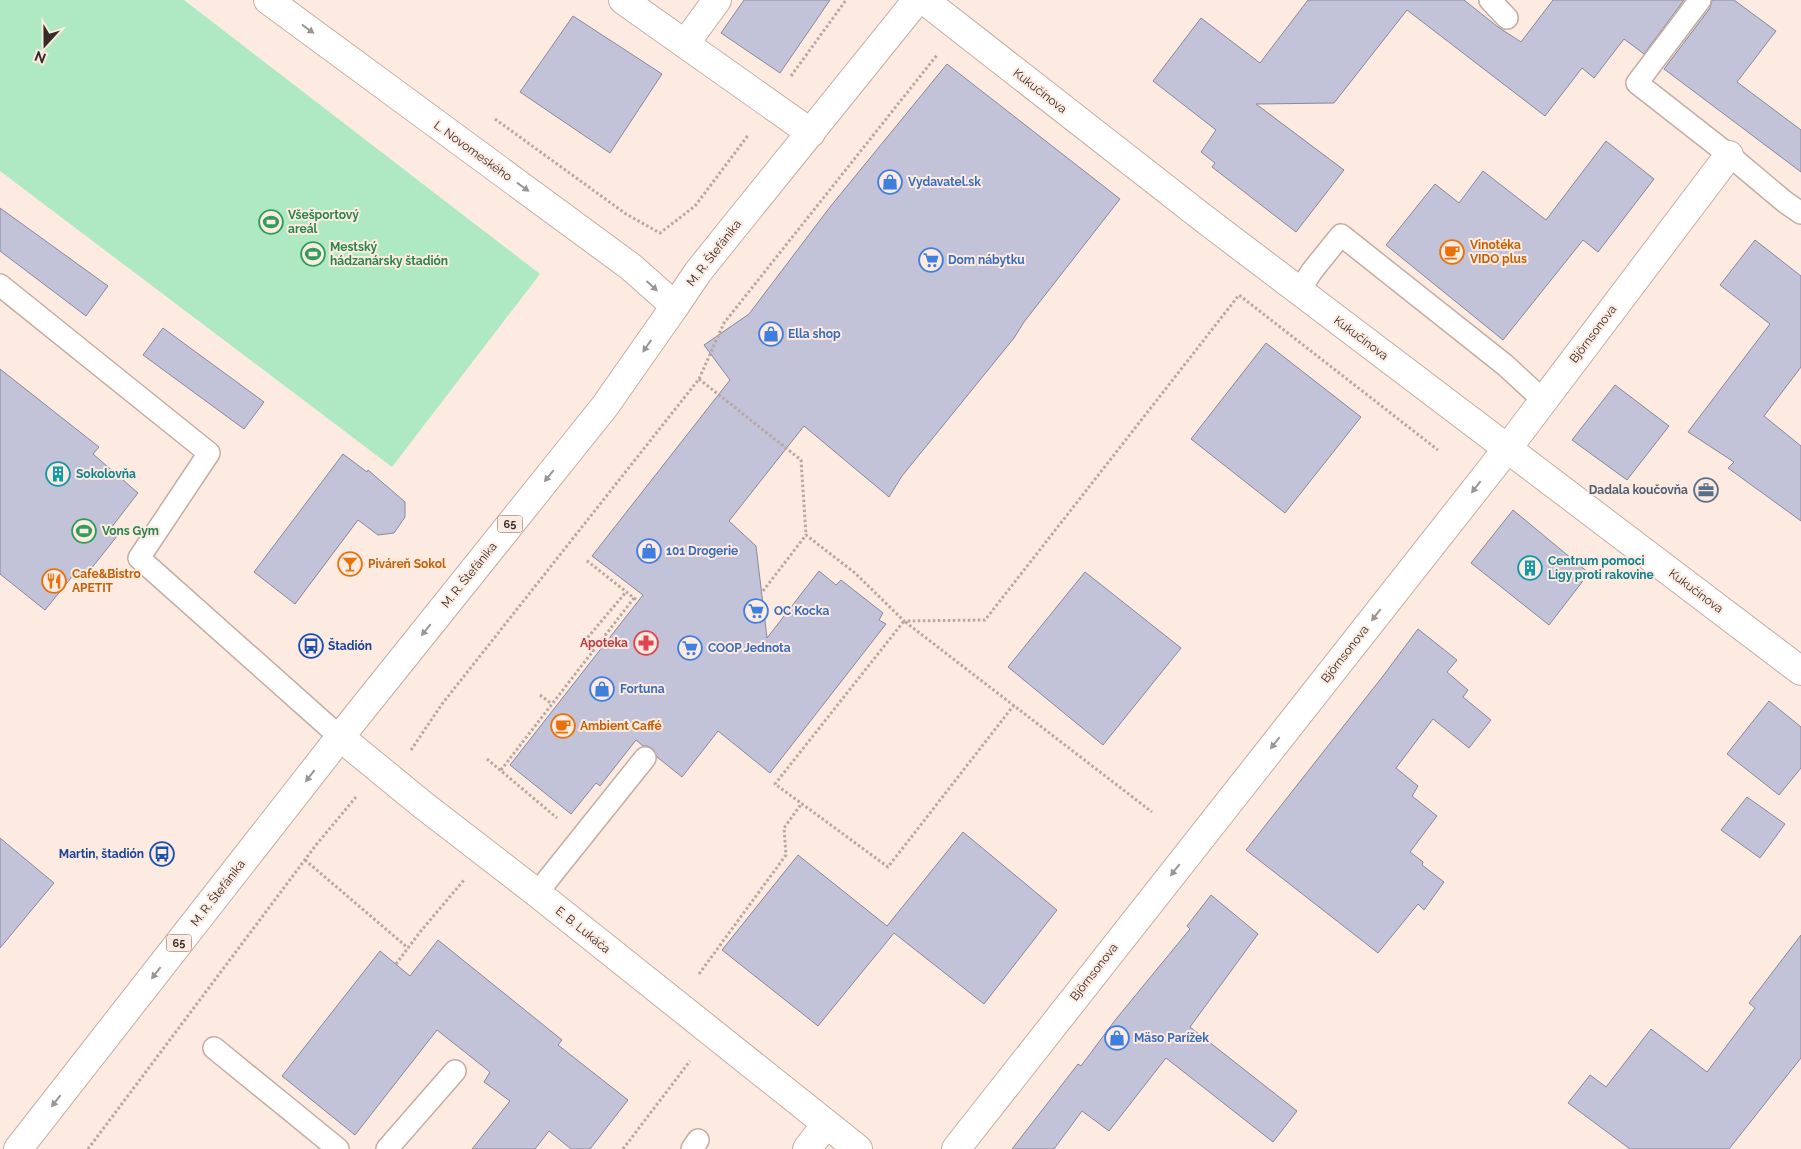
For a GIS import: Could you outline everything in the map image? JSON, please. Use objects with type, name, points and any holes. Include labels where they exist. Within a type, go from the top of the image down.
[{"type":"street","name":"L. Novomeského","points":[[268,0],[631,267],[675,306]]},
{"type":"street","points":[[623,0],[811,133]]},
{"type":"street","points":[[685,44],[717,0]]},
{"type":"street","name":"M. R. Štefánika","points":[[18,1149],[340,737],[605,406],[698,272],[917,0]]},
{"type":"street","name":"Kukučínova","points":[[924,0],[1207,221],[1801,671]]},
{"type":"street","name":"Björnsonova","points":[[956,1149],[1506,449],[1729,155]]},
{"type":"street","name":"E. B. Lukáča","points":[[340,737],[405,791],[537,893],[858,1149]]},
{"type":"street","points":[[807,1149],[826,1124]]},
{"type":"lane","points":[[1490,0],[1507,18]]},
{"type":"lane","points":[[1700,0],[1637,83],[1801,213]]},
{"type":"lane","points":[[1300,291],[1312,271],[1341,235],[1505,365],[1543,400]]},
{"type":"lane","points":[[0,285],[209,453],[139,558],[340,737]]},
{"type":"lane","points":[[537,893],[645,758]]},
{"type":"lane","points":[[214,1048],[338,1149]]},
{"type":"lane","points":[[387,1149],[455,1071]]},
{"type":"path","points":[[494,118],[626,214],[660,233],[696,206],[846,0]]},
{"type":"path","points":[[405,791],[424,766],[408,755],[442,704],[699,379],[724,323],[959,28]]},
{"type":"path","points":[[904,621],[985,620],[1239,295],[1438,450]]},
{"type":"path","points":[[699,379],[801,460],[806,534],[763,591]]},
{"type":"path","points":[[806,534],[855,572],[904,621],[1152,812]]},
{"type":"path","points":[[586,560],[638,601]]},
{"type":"path","points":[[593,651],[583,643],[626,592]]},
{"type":"path","points":[[501,770],[634,598]]},
{"type":"path","points":[[904,621],[775,784],[888,867],[1014,705]]},
{"type":"path","points":[[540,695],[552,704]]},
{"type":"path","points":[[487,759],[558,819]]},
{"type":"path","points":[[88,1149],[305,860],[356,797],[364,801]]},
{"type":"path","points":[[698,974],[786,854],[784,828],[802,804]]},
{"type":"path","points":[[305,860],[408,948]]},
{"type":"path","points":[[396,964],[468,876]]},
{"type":"path","points":[[624,1149],[695,1055]]},
{"type":"green space","name":"Mestský hádzanársky štadión","points":[[0,0],[184,0],[540,274],[392,467],[0,171]]},
{"type":"building","points":[[744,0],[830,0],[780,73],[721,33]]},
{"type":"building","points":[[1308,0],[1464,0],[1498,27],[1521,42],[1553,0],[1684,0],[1644,54],[1624,39],[1594,78],[1582,68],[1545,116],[1407,10],[1334,103],[1256,104],[1344,170],[1296,232],[1212,167],[1215,163],[1201,152],[1216,130],[1153,81],[1201,18],[1260,63]]},
{"type":"building","points":[[1712,0],[1734,0],[1776,31],[1737,82],[1801,130],[1801,172],[1664,69],[1710,8]]},
{"type":"building","points":[[573,16],[662,74],[610,153],[520,92]]},
{"type":"building","points":[[947,64],[1120,199],[1024,322],[1014,338],[902,476],[889,497],[804,426],[729,521],[756,546],[767,638],[819,571],[836,585],[841,580],[883,613],[879,620],[886,624],[770,773],[718,731],[682,777],[657,757],[653,749],[643,746],[636,740],[600,786],[596,783],[571,814],[510,765],[643,595],[592,556],[730,380],[704,345],[749,314],[830,207]]},
{"type":"building","points":[[1606,141],[1654,179],[1598,252],[1583,240],[1503,340],[1386,245],[1435,184],[1459,203],[1483,171],[1546,220]]},
{"type":"building","points":[[0,208],[108,286],[86,316],[0,251]]},
{"type":"building","points":[[1755,240],[1801,276],[1801,367],[1764,416],[1801,446],[1801,521],[1728,468],[1734,462],[1688,432],[1770,324],[1720,285]]},
{"type":"building","points":[[163,328],[264,402],[244,429],[143,355]]},
{"type":"building","points":[[1266,343],[1361,417],[1285,513],[1191,439]]},
{"type":"building","name":"Sokolovňa","points":[[0,369],[99,447],[93,454],[138,493],[111,528],[118,535],[82,580],[75,573],[45,610],[0,574]]},
{"type":"building","points":[[1615,385],[1669,426],[1627,480],[1572,440]]},
{"type":"building","points":[[343,454],[367,472],[368,470],[405,502],[405,517],[394,533],[378,535],[358,520],[295,604],[254,572]]},
{"type":"building","name":"Centrum pomoci Ligy proti rakovine","points":[[1513,510],[1589,573],[1549,625],[1471,563]]},
{"type":"building","points":[[1085,572],[1181,648],[1103,745],[1008,667]]},
{"type":"building","points":[[1418,629],[1457,660],[1447,672],[1468,690],[1463,697],[1491,720],[1469,748],[1433,719],[1396,768],[1418,786],[1412,796],[1437,816],[1410,852],[1423,862],[1422,865],[1444,882],[1424,910],[1418,904],[1378,953],[1246,850]]},
{"type":"building","points":[[1769,701],[1801,727],[1801,768],[1779,795],[1727,754]]},
{"type":"building","points":[[1747,797],[1785,824],[1760,858],[1721,830]]},
{"type":"building","points":[[963,832],[1057,910],[984,1004],[894,933],[818,1026],[722,950],[798,855],[887,926]]},
{"type":"building","points":[[0,838],[54,883],[0,948]]},
{"type":"building","points":[[1211,895],[1258,934],[1190,1027],[1297,1111],[1273,1142],[1166,1058],[1109,1131],[1082,1111],[1054,1149],[1012,1149],[1078,1064],[1081,1066],[1116,1019],[1190,929],[1187,926]]},
{"type":"building","points":[[1801,935],[1801,1058],[1729,1149],[1630,1149],[1568,1103],[1590,1075],[1606,1087],[1651,1029],[1707,1072],[1755,1008],[1749,1003]]},
{"type":"building","points":[[438,940],[562,1040],[558,1045],[628,1100],[590,1149],[571,1149],[549,1131],[535,1149],[472,1149],[510,1101],[484,1082],[490,1072],[437,1030],[355,1135],[282,1076],[380,951],[410,976]]},
{"type":"place","name":"Vydavatel.sk","points":[[890,182]]},
{"type":"place","name":"Všešportový areál","points":[[271,222]]},
{"type":"place","name":"Vinotéka VIDO plus","points":[[1452,252]]},
{"type":"place","name":"Mestský hádzanársky štadión","points":[[313,254]]},
{"type":"place","name":"Dom nábytku","points":[[931,260]]},
{"type":"place","name":"Ella shop","points":[[771,334]]},
{"type":"place","name":"Sokolovňa","points":[[58,474]]},
{"type":"place","name":"Dadala koučovňa","points":[[1706,490]]},
{"type":"place","name":"Vons Gym","points":[[84,531]]},
{"type":"place","name":"101 Drogerie","points":[[649,551]]},
{"type":"place","name":"Piváreň Sokol","points":[[350,564]]},
{"type":"place","name":"Centrum pomoci Ligy proti rakovine","points":[[1530,568]]},
{"type":"place","name":"Cafe&Bistro APETIT","points":[[54,581]]},
{"type":"place","name":"OC Kocka","points":[[756,611]]},
{"type":"place","name":"Apoteka","points":[[646,643]]},
{"type":"place","name":"Štadión","points":[[311,646]]},
{"type":"place","name":"COOP Jednota","points":[[690,648]]},
{"type":"place","name":"Fortuna","points":[[602,689]]},
{"type":"place","name":"Ambient Caffé","points":[[563,726]]},
{"type":"place","name":"Martin, štadión","points":[[162,854]]},
{"type":"place","name":"Mäso Parížek","points":[[1117,1038]]}]
